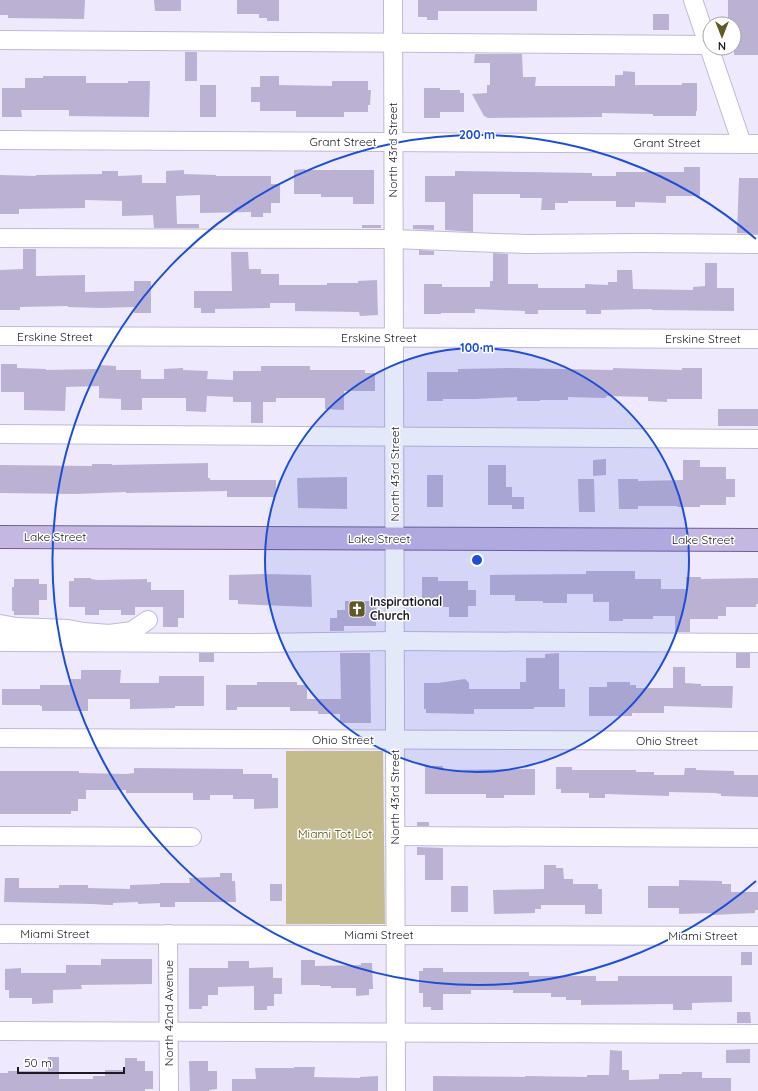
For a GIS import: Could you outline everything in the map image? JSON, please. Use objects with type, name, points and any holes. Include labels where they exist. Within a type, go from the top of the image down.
[{"type":"main road","name":"Lake Street","points":[[0,537],[758,540]]},
{"type":"street","name":"North 43rd Street","points":[[393,0],[396,1091]]},
{"type":"street","points":[[693,0],[702,27]]},
{"type":"street","points":[[0,40],[702,45]]},
{"type":"street","points":[[713,56],[750,144]]},
{"type":"street","name":"Grant Street","points":[[0,140],[750,144]]},
{"type":"street","points":[[0,238],[393,239],[526,244],[758,244]]},
{"type":"street","name":"Erskine Street","points":[[0,336],[758,339]]},
{"type":"street","points":[[0,434],[758,439]]},
{"type":"street","points":[[0,624],[16,627],[68,629],[109,634],[132,631],[148,620]]},
{"type":"street","points":[[0,642],[248,643],[395,640],[758,643]]},
{"type":"street","name":"Ohio Street","points":[[0,738],[758,741]]},
{"type":"street","points":[[0,836],[192,837]]},
{"type":"street","points":[[395,836],[758,838]]},
{"type":"street","name":"Miami Street","points":[[0,934],[758,936]]},
{"type":"street","name":"North 42nd Avenue","points":[[168,934],[169,1091]]},
{"type":"street","points":[[0,1031],[758,1034]]},
{"type":"green space","name":"Miami Tot Lot","points":[[286,751],[383,751],[385,924],[286,924]]},
{"type":"building","points":[[0,0],[85,0],[84,19],[8,18],[8,15],[0,15]]},
{"type":"building","points":[[154,0],[181,0],[181,11],[155,11]]},
{"type":"building","points":[[237,0],[279,0],[279,21],[267,21],[267,18],[259,18],[259,14],[237,14]]},
{"type":"building","points":[[418,0],[537,0],[537,11],[438,11],[438,20],[427,20],[427,17],[418,17]]},
{"type":"building","points":[[728,0],[758,0],[758,55],[742,55],[742,16],[728,16]]},
{"type":"building","points":[[653,14],[669,14],[669,30],[653,30]]},
{"type":"building","points":[[185,52],[197,52],[197,81],[185,81]]},
{"type":"building","points":[[475,54],[522,54],[523,77],[536,77],[535,86],[615,86],[615,75],[623,75],[623,71],[635,72],[635,85],[682,85],[682,83],[697,83],[696,116],[653,116],[653,114],[602,113],[602,117],[488,118],[484,116],[472,94],[487,93],[487,85],[490,85],[490,63],[474,63]]},
{"type":"building","points":[[43,76],[86,76],[86,83],[128,83],[128,81],[150,81],[149,117],[69,116],[69,110],[21,110],[22,117],[2,117],[2,88],[25,88],[25,78],[43,78]]},
{"type":"building","points":[[260,76],[279,76],[279,85],[332,86],[332,81],[368,81],[368,90],[371,90],[368,112],[344,112],[344,117],[296,117],[296,111],[260,111],[260,102],[251,102],[251,87],[260,87]]},
{"type":"building","points":[[200,85],[216,85],[216,117],[200,117]]},
{"type":"building","points":[[424,88],[460,90],[460,93],[464,93],[464,112],[440,112],[440,118],[424,118]]},
{"type":"building","points":[[684,167],[700,167],[700,196],[666,196],[666,203],[635,202],[635,207],[616,207],[616,201],[568,201],[568,203],[555,203],[555,210],[541,210],[542,198],[520,198],[520,194],[473,194],[473,232],[445,230],[445,202],[425,202],[425,176],[455,176],[455,171],[592,173],[592,176],[616,176],[616,172],[684,172]]},
{"type":"building","points":[[184,170],[184,174],[216,176],[271,176],[271,184],[280,184],[280,203],[271,203],[271,213],[263,213],[263,217],[251,217],[251,212],[200,213],[200,195],[176,196],[177,224],[199,224],[199,228],[154,228],[153,215],[122,216],[122,201],[85,200],[85,208],[19,209],[19,214],[0,214],[0,175],[36,176],[102,174],[102,171],[118,171],[118,176],[142,175],[142,183],[166,183],[166,171]]},
{"type":"building","points":[[294,170],[374,170],[374,204],[353,204],[353,197],[321,197],[321,194],[294,194]]},
{"type":"building","points":[[739,178],[758,178],[758,234],[737,233]]},
{"type":"building","points":[[362,225],[381,225],[381,228],[362,228]]},
{"type":"building","points":[[413,225],[434,225],[434,230],[413,229]]},
{"type":"building","points":[[23,249],[36,249],[36,276],[85,275],[85,292],[134,291],[134,281],[151,281],[151,313],[134,313],[134,307],[20,307],[20,310],[0,310],[0,270],[23,269]]},
{"type":"building","points":[[419,250],[434,251],[434,255],[419,255]]},
{"type":"building","points":[[231,252],[248,252],[249,269],[261,269],[261,274],[279,274],[279,285],[327,285],[327,283],[358,283],[358,281],[377,280],[378,315],[360,316],[359,312],[295,311],[295,303],[270,303],[270,308],[215,309],[215,313],[201,313],[201,308],[194,308],[194,291],[232,291]]},
{"type":"building","points":[[493,253],[508,254],[508,284],[538,284],[538,288],[585,288],[585,284],[608,285],[608,282],[617,282],[617,270],[632,270],[633,289],[693,290],[693,287],[705,286],[705,263],[717,263],[717,288],[734,288],[734,311],[652,309],[601,310],[601,314],[586,314],[586,310],[538,310],[538,314],[525,314],[525,311],[475,309],[475,313],[424,314],[424,284],[442,284],[442,287],[490,287],[490,281],[493,281]]},
{"type":"building","points":[[1,364],[17,364],[17,368],[46,370],[99,369],[99,365],[116,366],[116,370],[141,370],[141,379],[164,379],[164,369],[183,368],[183,370],[208,371],[207,379],[233,380],[233,371],[261,371],[261,366],[310,366],[310,370],[365,370],[365,373],[375,373],[375,391],[344,391],[344,410],[325,409],[325,398],[276,398],[276,402],[263,402],[263,423],[251,423],[251,402],[233,402],[233,397],[207,396],[206,412],[186,411],[186,398],[142,398],[142,410],[121,410],[121,399],[99,398],[99,386],[66,387],[65,411],[24,410],[24,392],[1,392]]},
{"type":"building","points":[[512,368],[682,370],[682,368],[702,368],[702,399],[667,399],[667,402],[648,401],[648,397],[606,396],[606,398],[568,397],[568,400],[540,401],[517,401],[517,397],[443,399],[443,401],[427,401],[427,372],[458,372],[458,369]]},
{"type":"building","points":[[718,409],[758,409],[758,426],[718,426]]},
{"type":"building","points":[[606,459],[606,475],[593,476],[593,460]]},
{"type":"building","points":[[683,460],[700,460],[700,467],[726,467],[726,479],[735,479],[735,497],[726,497],[726,505],[700,505],[700,507],[638,506],[638,509],[619,509],[618,479],[638,479],[638,481],[683,480]]},
{"type":"building","points":[[208,463],[208,478],[210,478],[210,480],[276,480],[276,497],[227,497],[227,491],[76,494],[0,493],[0,465],[92,466],[92,464]]},
{"type":"building","points":[[488,465],[506,465],[506,487],[512,487],[512,497],[524,497],[524,509],[512,509],[512,505],[488,505]]},
{"type":"building","points":[[427,475],[443,475],[443,507],[427,507]]},
{"type":"building","points":[[347,477],[347,509],[298,508],[297,478]]},
{"type":"building","points":[[578,479],[594,479],[595,512],[579,512]]},
{"type":"building","points":[[586,571],[635,571],[635,579],[661,579],[661,589],[686,589],[686,577],[701,577],[701,579],[758,578],[758,604],[756,604],[756,607],[726,607],[726,616],[718,616],[718,619],[690,619],[690,632],[675,632],[675,616],[653,616],[653,619],[623,619],[623,621],[609,621],[609,602],[593,602],[593,594],[567,594],[567,603],[515,601],[515,595],[490,595],[490,575],[586,574]]},
{"type":"building","points":[[229,575],[311,575],[312,607],[238,604],[238,600],[229,600]]},
{"type":"building","points":[[422,577],[438,577],[438,581],[468,581],[468,590],[476,590],[476,606],[468,606],[468,617],[449,617],[449,607],[422,607]]},
{"type":"building","points":[[74,578],[91,578],[97,580],[147,579],[147,582],[151,582],[151,590],[184,590],[184,618],[178,618],[178,627],[163,627],[163,607],[135,607],[135,615],[121,615],[121,610],[99,610],[99,615],[85,615],[85,607],[69,607],[69,581],[74,581]]},
{"type":"building","points":[[14,579],[39,579],[39,584],[47,584],[47,600],[39,600],[39,615],[14,615],[14,611],[12,611],[12,587],[14,587]]},
{"type":"building","points":[[345,601],[376,601],[376,626],[344,626],[344,631],[330,631],[330,618],[337,618],[337,610],[345,610]]},
{"type":"building","points":[[199,653],[214,653],[214,662],[199,662]]},
{"type":"building","points":[[340,653],[370,653],[371,723],[340,723],[340,714],[318,714],[318,711],[290,711],[290,707],[237,707],[237,710],[226,710],[226,685],[257,685],[257,682],[297,682],[297,685],[307,685],[307,699],[341,699]]},
{"type":"building","points":[[559,653],[559,689],[565,689],[565,707],[534,707],[534,709],[474,709],[474,714],[426,713],[426,709],[424,709],[424,683],[438,683],[465,679],[469,683],[469,689],[520,689],[520,682],[526,682],[526,658],[545,658],[545,654]]},
{"type":"building","points":[[736,653],[750,653],[750,668],[736,668]]},
{"type":"building","points":[[673,667],[685,667],[685,683],[701,684],[701,686],[733,686],[732,708],[664,706],[664,713],[632,713],[632,716],[589,716],[589,687],[607,687],[607,682],[630,682],[630,685],[636,685],[636,688],[673,688]]},
{"type":"building","points":[[81,670],[121,670],[120,683],[159,683],[159,676],[204,676],[204,706],[130,709],[130,699],[88,699],[88,711],[42,711],[42,706],[40,705],[2,705],[2,689],[40,689],[40,685],[70,685],[70,679],[81,679]]},
{"type":"building","points":[[425,766],[443,766],[443,770],[535,769],[535,795],[504,795],[504,798],[486,798],[486,794],[425,794]]},
{"type":"building","points":[[556,767],[572,767],[572,770],[636,770],[636,772],[654,772],[654,775],[684,775],[685,768],[696,768],[696,770],[734,771],[734,775],[758,775],[758,797],[721,796],[721,794],[715,793],[669,792],[669,796],[605,794],[605,798],[589,798],[589,793],[561,793],[561,789],[556,789]]},
{"type":"building","points":[[134,768],[243,769],[243,774],[272,774],[272,778],[278,778],[278,808],[254,809],[254,799],[233,799],[233,795],[210,795],[210,800],[193,800],[193,793],[126,793],[126,790],[86,790],[86,799],[78,799],[78,811],[71,811],[71,814],[0,814],[0,771],[79,771],[79,773],[127,774],[134,773]]},
{"type":"building","points":[[417,822],[429,822],[429,826],[417,826]]},
{"type":"building","points":[[417,847],[443,848],[443,880],[425,880],[425,855],[417,855]]},
{"type":"building","points":[[544,865],[556,865],[556,868],[563,868],[564,879],[573,879],[573,884],[598,884],[598,889],[602,889],[602,914],[585,914],[585,905],[541,905],[541,909],[535,909],[535,913],[494,914],[493,890],[544,889]]},
{"type":"building","points":[[220,873],[232,873],[232,881],[235,881],[236,902],[175,902],[175,907],[160,907],[160,903],[138,904],[138,902],[113,903],[113,905],[108,905],[4,902],[5,878],[19,878],[19,888],[59,888],[59,885],[88,885],[88,888],[130,889],[130,885],[190,883],[189,878],[220,877]]},
{"type":"building","points":[[679,880],[722,881],[722,884],[731,884],[731,892],[758,892],[758,910],[755,910],[755,913],[713,915],[713,913],[679,914],[679,908],[648,908],[648,886],[679,886]]},
{"type":"building","points":[[270,884],[282,884],[282,901],[270,901]]},
{"type":"building","points":[[451,886],[468,886],[468,912],[451,912]]},
{"type":"building","points":[[741,952],[752,952],[752,965],[741,965]]},
{"type":"building","points":[[101,959],[152,959],[152,984],[81,985],[82,989],[53,990],[53,1003],[32,1004],[32,998],[9,998],[9,990],[5,990],[5,969],[21,968],[21,973],[66,973],[66,965],[101,965]]},
{"type":"building","points":[[301,960],[315,960],[315,966],[361,965],[361,963],[372,963],[373,989],[369,989],[369,995],[356,996],[356,988],[331,988],[331,986],[301,985]]},
{"type":"building","points":[[228,961],[249,961],[249,968],[273,967],[273,978],[282,978],[282,994],[274,994],[274,1006],[267,1006],[267,1010],[254,1010],[254,986],[218,987],[218,995],[208,995],[208,1006],[202,1006],[202,1009],[189,1009],[189,968],[228,968]]},
{"type":"building","points":[[423,968],[443,968],[443,972],[529,972],[529,976],[596,976],[596,981],[618,981],[618,976],[732,976],[732,1002],[692,1003],[692,1010],[673,1010],[673,1004],[581,1005],[581,1000],[566,1000],[566,997],[551,997],[551,993],[513,993],[513,990],[471,990],[471,994],[443,994],[443,1010],[431,1010],[431,1007],[423,1007],[423,993],[419,993],[419,971],[423,971]]},
{"type":"building","points":[[737,1012],[750,1012],[751,1023],[737,1023]]},
{"type":"building","points":[[750,1049],[750,1063],[726,1063],[726,1050]]},
{"type":"building","points":[[610,1050],[622,1051],[622,1070],[629,1070],[629,1080],[659,1079],[659,1074],[702,1072],[702,1078],[731,1078],[731,1091],[433,1091],[433,1076],[587,1077],[587,1075],[609,1075]]},
{"type":"building","points":[[48,1057],[59,1057],[59,1079],[93,1079],[93,1076],[105,1076],[105,1070],[125,1070],[125,1058],[137,1058],[137,1061],[145,1061],[145,1071],[153,1071],[153,1089],[145,1089],[145,1091],[0,1091],[0,1073],[8,1073],[8,1071],[48,1071]]},
{"type":"building","points":[[189,1061],[208,1061],[208,1071],[217,1071],[217,1089],[209,1091],[190,1091]]},
{"type":"building","points":[[315,1067],[314,1077],[360,1078],[378,1076],[378,1091],[232,1091],[232,1079],[256,1079],[255,1068]]},
{"type":"place","name":"Inspirational Church","points":[[357,609]]}]
